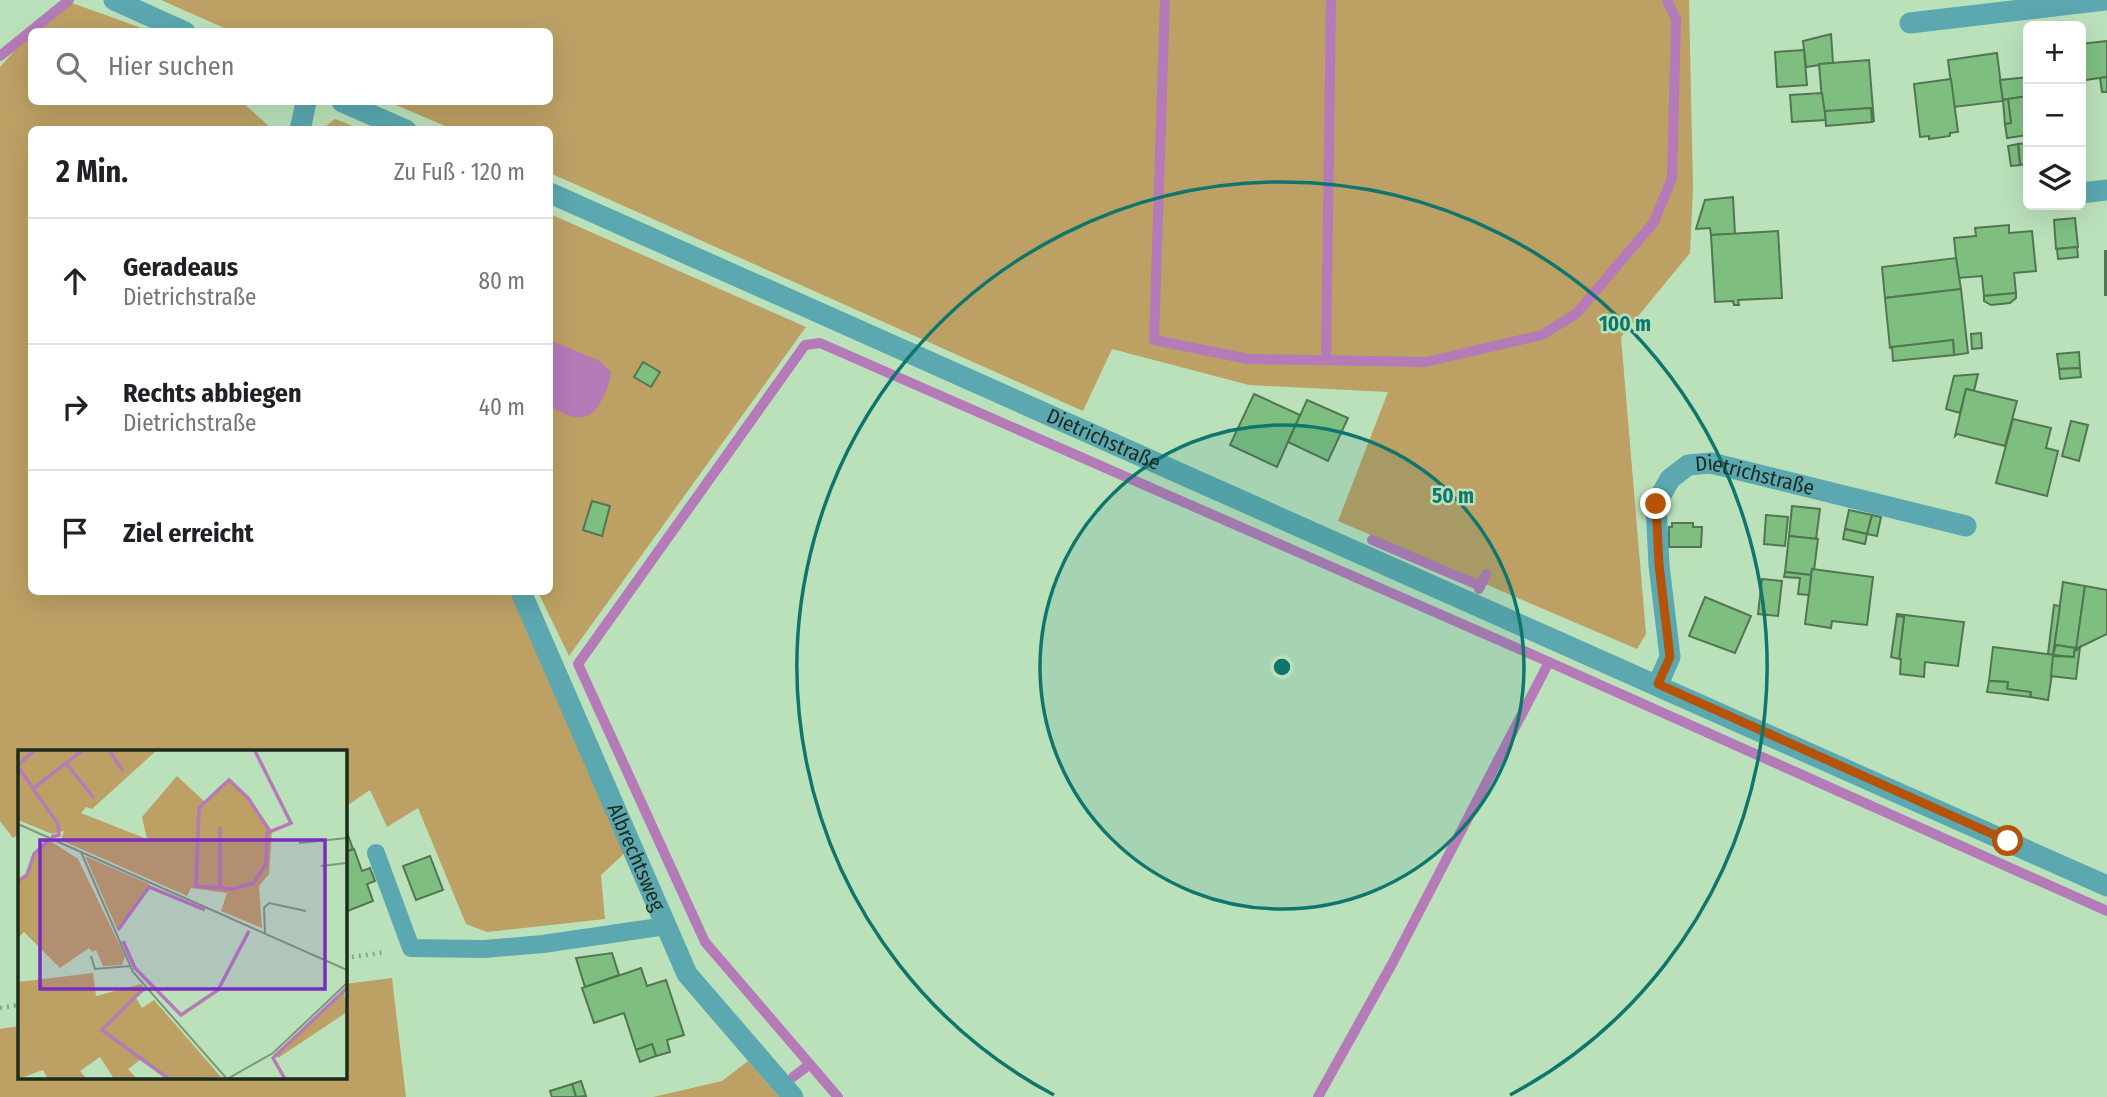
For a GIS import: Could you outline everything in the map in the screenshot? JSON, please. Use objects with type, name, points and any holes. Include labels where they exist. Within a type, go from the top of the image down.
[{"type":"street","points":[[114,0],[176,28]]},
{"type":"street","points":[[1910,23],[2105,0]]},
{"type":"street","points":[[301,126],[305,105]]},
{"type":"street","points":[[349,105],[397,126]]},
{"type":"street","points":[[2086,192],[2107,190]]},
{"type":"street","name":"Dietrichstraße","points":[[553,194],[2107,886]]},
{"type":"street","name":"Dietrichstraße","points":[[1658,684],[1670,657],[1659,565],[1656,504],[1670,479],[1688,465],[1711,463],[1966,526]]},
{"type":"street","name":"Albrechtsweg","points":[[522,595],[687,974],[793,1097]]},
{"type":"lane","points":[[376,853],[411,948],[484,949],[543,944],[666,926]]},
{"type":"path","points":[[346,958],[411,948]]},
{"type":"path","points":[[0,1008],[18,1005]]},
{"type":"shaded area","points":[[161,0],[1689,0],[1693,189],[1690,253],[1621,337],[1646,634],[1637,649],[1338,521],[1388,392],[1249,385],[1112,349],[1083,411],[553,174],[553,126],[445,126],[396,105],[553,105],[553,28],[224,28]]},
{"type":"shaded area","points":[[72,3],[142,28],[42,28]]},
{"type":"shaded area","points":[[28,39],[28,105],[245,105],[269,126],[28,126],[28,595],[512,595],[627,851],[601,875],[605,919],[487,932],[466,924],[418,808],[387,827],[370,790],[346,806],[346,750],[18,750],[18,835],[13,838],[0,821],[0,67]]},
{"type":"shaded area","points":[[335,119],[352,126],[326,126]]},
{"type":"shaded area","points":[[553,215],[806,327],[569,656],[539,595],[553,595]]},
{"type":"shaded area","points":[[553,341],[600,361],[611,372],[602,399],[591,414],[579,418],[553,408]]},
{"type":"shaded area","points":[[392,978],[406,1097],[0,1097],[0,1029],[18,1026],[18,1080],[346,1080],[346,984]]},
{"type":"shaded area","points":[[748,1061],[779,1097],[653,1097],[722,1081]]},
{"type":"building","points":[[1831,34],[1833,63],[1806,67],[1803,41]]},
{"type":"building","points":[[2107,41],[2107,77],[2086,80],[2086,43]]},
{"type":"building","points":[[1804,50],[1807,85],[1777,87],[1775,52]]},
{"type":"building","points":[[1997,53],[2003,101],[1954,107],[1948,60]]},
{"type":"building","points":[[1869,60],[1874,122],[1871,108],[1823,112],[1819,64]]},
{"type":"building","points":[[2107,77],[2107,92],[2102,92],[2100,78]]},
{"type":"building","points":[[2023,78],[2023,97],[2003,100],[2000,80]]},
{"type":"building","points":[[1951,79],[1958,132],[1929,139],[1929,136],[1920,137],[1914,84]]},
{"type":"building","points":[[1822,93],[1826,120],[1792,122],[1790,95]]},
{"type":"building","points":[[2023,97],[2023,136],[2007,138],[2005,124],[2011,123],[2008,99]]},
{"type":"building","points":[[2008,99],[2011,123],[2005,124],[2003,100]]},
{"type":"building","points":[[1871,108],[1872,122],[1826,126],[1825,111]]},
{"type":"building","points":[[2018,144],[2023,144],[2023,164],[2020,165]]},
{"type":"building","points":[[2018,144],[2020,165],[2011,166],[2008,146]]},
{"type":"building","points":[[1733,197],[1735,234],[1711,235],[1710,228],[1696,229],[1705,200]]},
{"type":"building","points":[[2075,218],[2078,247],[2056,249],[2054,220]]},
{"type":"building","points":[[2009,225],[2009,233],[2032,231],[2036,271],[2014,273],[2016,293],[1984,296],[1982,276],[1958,278],[1954,238],[1976,236],[1975,228]]},
{"type":"building","points":[[1778,231],[1782,298],[1738,300],[1739,305],[1734,305],[1733,301],[1715,302],[1711,235]]},
{"type":"building","points":[[2077,247],[2078,257],[2058,259],[2057,249]]},
{"type":"building","points":[[2107,251],[2107,295],[2105,295]]},
{"type":"building","points":[[1956,258],[1961,289],[1885,298],[1882,267]]},
{"type":"building","points":[[1961,289],[1968,353],[1954,355],[1953,340],[1890,348],[1885,298]]},
{"type":"building","points":[[2016,293],[2016,298],[2010,303],[1991,305],[1984,301],[1984,296]]},
{"type":"building","points":[[1981,333],[1982,348],[1972,349],[1971,334]]},
{"type":"building","points":[[1953,340],[1954,355],[1893,361],[1892,347]]},
{"type":"building","points":[[2079,352],[2080,368],[2059,369],[2057,354]]},
{"type":"building","points":[[643,362],[660,372],[651,387],[634,377]]},
{"type":"building","points":[[2080,368],[2081,377],[2060,379],[2059,369]]},
{"type":"building","points":[[1978,374],[1974,391],[1966,389],[1960,413],[1946,409],[1954,376]]},
{"type":"building","points":[[1966,389],[2017,401],[2005,446],[1957,434],[1955,436]]},
{"type":"building","points":[[1254,394],[1300,415],[1277,467],[1230,445]]},
{"type":"building","points":[[1307,400],[1348,418],[1328,461],[1288,442]]},
{"type":"building","points":[[2013,419],[2051,428],[2046,448],[2058,451],[2047,496],[1996,483]]},
{"type":"building","points":[[2071,421],[2088,425],[2079,461],[2062,456]]},
{"type":"building","points":[[592,501],[610,506],[602,536],[583,530]]},
{"type":"building","points":[[1792,506],[1820,509],[1816,539],[1789,536]]},
{"type":"building","points":[[1849,510],[1872,515],[1867,534],[1845,529]]},
{"type":"building","points":[[1766,515],[1788,517],[1785,546],[1764,544]]},
{"type":"building","points":[[1872,515],[1881,517],[1877,536],[1867,534]]},
{"type":"building","points":[[1672,523],[1693,523],[1693,527],[1702,527],[1701,547],[1669,547],[1669,527],[1672,527]]},
{"type":"building","points":[[1845,529],[1867,534],[1865,544],[1843,539]]},
{"type":"building","points":[[1789,536],[1818,539],[1811,575],[1785,572]]},
{"type":"building","points":[[1812,569],[1873,577],[1867,625],[1832,621],[1831,628],[1805,624]]},
{"type":"building","points":[[1785,572],[1811,575],[1809,595],[1798,594],[1800,578],[1784,577]]},
{"type":"building","points":[[1762,579],[1782,581],[1778,616],[1758,614]]},
{"type":"building","points":[[2063,582],[2085,586],[2076,652],[2075,648],[2056,645],[2054,648]]},
{"type":"building","points":[[2085,586],[2107,590],[2107,634],[2076,649]]},
{"type":"building","points":[[1705,597],[1751,616],[1735,653],[1689,636]]},
{"type":"building","points":[[2054,605],[2060,606],[2053,655],[2048,654]]},
{"type":"building","points":[[1897,614],[1964,622],[1958,666],[1925,662],[1924,677],[1900,674],[1904,617]]},
{"type":"building","points":[[1897,614],[1904,617],[1899,659],[1891,657]]},
{"type":"building","points":[[2056,645],[2075,648],[2074,657],[2053,655]]},
{"type":"building","points":[[1993,647],[2055,655],[2048,700],[2030,697],[2031,692],[2007,689],[2008,682],[1989,681]]},
{"type":"building","points":[[2080,647],[2076,679],[2051,676],[2053,656],[2074,657],[2074,652]]},
{"type":"building","points":[[1989,681],[2008,682],[2007,689],[2031,692],[2030,697],[1987,692]]},
{"type":"building","points":[[346,830],[353,849],[346,852]]},
{"type":"building","points":[[354,849],[362,871],[370,868],[375,881],[367,884],[373,901],[346,912],[346,852]]},
{"type":"building","points":[[430,856],[443,890],[416,900],[403,866]]},
{"type":"building","points":[[612,953],[619,975],[585,987],[576,958]]},
{"type":"building","points":[[641,968],[647,986],[666,980],[684,1035],[667,1040],[670,1052],[656,1056],[652,1044],[636,1050],[624,1013],[594,1023],[582,988]]},
{"type":"building","points":[[652,1044],[656,1056],[640,1062],[636,1050]]},
{"type":"building","points":[[581,1081],[586,1096],[576,1097],[572,1084]]},
{"type":"building","points":[[572,1084],[576,1097],[552,1097],[550,1091]]},
{"type":"waterway","points":[[34,28],[69,0]]},
{"type":"waterway","points":[[1165,0],[1154,340],[1248,359],[1426,362],[1542,335],[1577,313],[1654,222],[1672,178],[1676,19],[1667,0]]},
{"type":"waterway","points":[[1326,360],[1331,0]]},
{"type":"waterway","points":[[0,56],[28,33]]},
{"type":"waterway","points":[[838,1097],[705,942],[578,664],[805,345],[820,343],[1549,662],[2107,911]]},
{"type":"waterway","points":[[1372,540],[1480,586]]},
{"type":"waterway","points":[[1479,589],[1486,574]]},
{"type":"waterway","points":[[1318,1097],[1392,964],[1549,662]]},
{"type":"waterway","points":[[793,1077],[809,1065]]},
{"type":"route","points":[[1656,504],[1659,565],[1670,657],[1658,684],[2008,841]]}]
